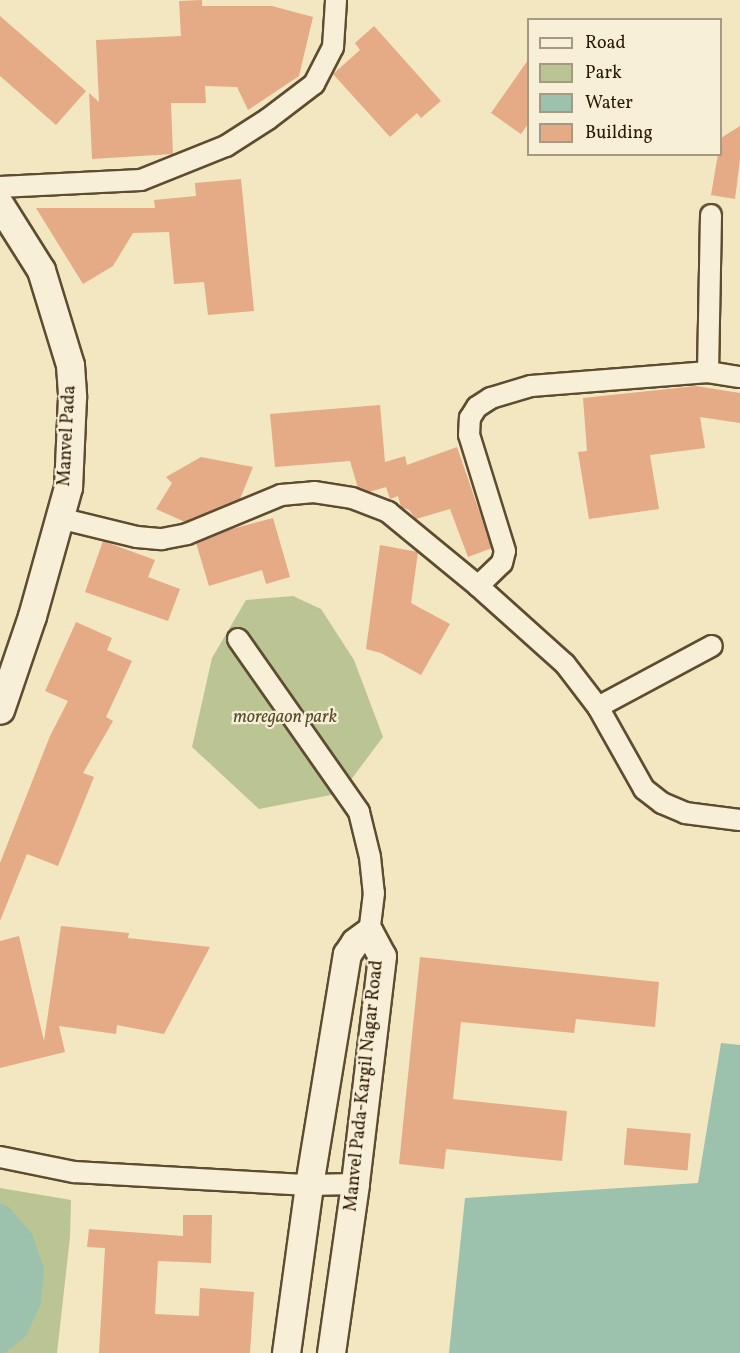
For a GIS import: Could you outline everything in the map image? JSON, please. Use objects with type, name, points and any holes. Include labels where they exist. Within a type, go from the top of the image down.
[{"type":"street","points":[[0,187],[141,180],[226,146],[268,119],[314,84],[333,47],[336,0]]},
{"type":"street","name":"Manvel Pada","points":[[0,205],[41,270],[70,364],[72,397],[68,487],[32,616],[0,710]]},
{"type":"street","points":[[708,372],[711,215]]},
{"type":"street","points":[[478,586],[502,563],[505,551],[469,435],[470,418],[477,407],[491,398],[531,386],[708,372],[740,377]]},
{"type":"street","points":[[59,518],[137,537],[162,539],[187,534],[281,495],[314,492],[352,498],[388,512],[478,586],[565,664],[598,707],[644,789],[662,803],[685,813],[740,820]]},
{"type":"street","points":[[238,639],[359,812],[370,857],[374,893],[369,932]]},
{"type":"street","points":[[598,707],[712,646]]},
{"type":"street","name":"Manvel Pada-Kargil Nagar Road","points":[[286,1353],[309,1185],[347,954],[355,942],[369,932],[382,956],[355,1184],[331,1353]]},
{"type":"street","points":[[0,1157],[74,1172],[309,1185],[355,1184]]},
{"type":"green space","name":"moregaon park","points":[[293,596],[321,609],[354,660],[383,737],[341,793],[259,809],[192,747],[212,658],[246,600]]},
{"type":"green space","points":[[0,1188],[71,1200],[70,1237],[57,1353],[0,1353]]},
{"type":"water","points":[[721,1043],[740,1045],[740,1353],[449,1353],[465,1198],[698,1183]]},
{"type":"water","points":[[0,1203],[9,1207],[32,1234],[44,1268],[41,1303],[26,1336],[5,1353],[0,1353]]},
{"type":"building","points":[[202,0],[202,6],[272,6],[313,17],[299,76],[248,110],[237,87],[205,86],[206,103],[171,103],[173,154],[92,159],[89,93],[99,102],[96,40],[181,36],[179,1]]},
{"type":"building","points":[[0,16],[86,91],[56,125],[0,76]]},
{"type":"building","points":[[374,26],[441,101],[421,118],[417,113],[390,137],[333,74],[360,50],[355,43]]},
{"type":"building","points":[[527,61],[527,125],[521,134],[491,113]]},
{"type":"building","points":[[740,126],[740,159],[735,199],[711,195],[718,156],[722,156],[722,137]]},
{"type":"building","points":[[241,179],[254,311],[208,315],[204,282],[174,284],[169,232],[133,233],[113,266],[83,284],[36,208],[155,208],[154,200],[196,196],[195,183]]},
{"type":"building","points":[[696,386],[740,393],[740,423],[700,417],[705,448],[650,455],[659,509],[589,519],[578,452],[587,451],[583,398]]},
{"type":"building","points":[[380,405],[385,462],[405,456],[407,465],[457,447],[492,548],[468,557],[450,509],[416,519],[409,510],[401,507],[398,496],[390,499],[386,487],[369,492],[358,488],[350,461],[275,467],[270,414]]},
{"type":"building","points":[[201,457],[253,467],[240,499],[185,522],[156,509],[172,483],[166,477]]},
{"type":"building","points":[[273,518],[290,577],[266,584],[262,570],[209,586],[196,543],[228,530]]},
{"type":"building","points":[[103,541],[155,560],[148,577],[180,589],[168,621],[85,592]]},
{"type":"building","points":[[380,545],[418,552],[411,603],[450,624],[421,675],[381,653],[366,649]]},
{"type":"building","points":[[76,622],[112,638],[107,650],[132,661],[106,717],[113,721],[83,773],[94,777],[58,866],[27,854],[0,921],[0,863],[50,736],[68,701],[45,691]]},
{"type":"building","points":[[61,926],[129,933],[128,938],[210,947],[164,1034],[117,1025],[116,1034],[59,1026],[65,1052],[0,1068],[0,941],[19,936],[44,1041]]},
{"type":"building","points":[[420,957],[659,982],[655,1027],[576,1019],[574,1033],[461,1022],[453,1099],[567,1111],[562,1161],[446,1149],[444,1169],[399,1164]]},
{"type":"building","points":[[627,1128],[691,1134],[688,1170],[624,1165]]},
{"type":"building","points":[[183,1215],[212,1215],[211,1263],[158,1261],[155,1314],[199,1316],[200,1288],[254,1292],[250,1353],[99,1353],[105,1248],[87,1247],[89,1229],[183,1236]]}]
